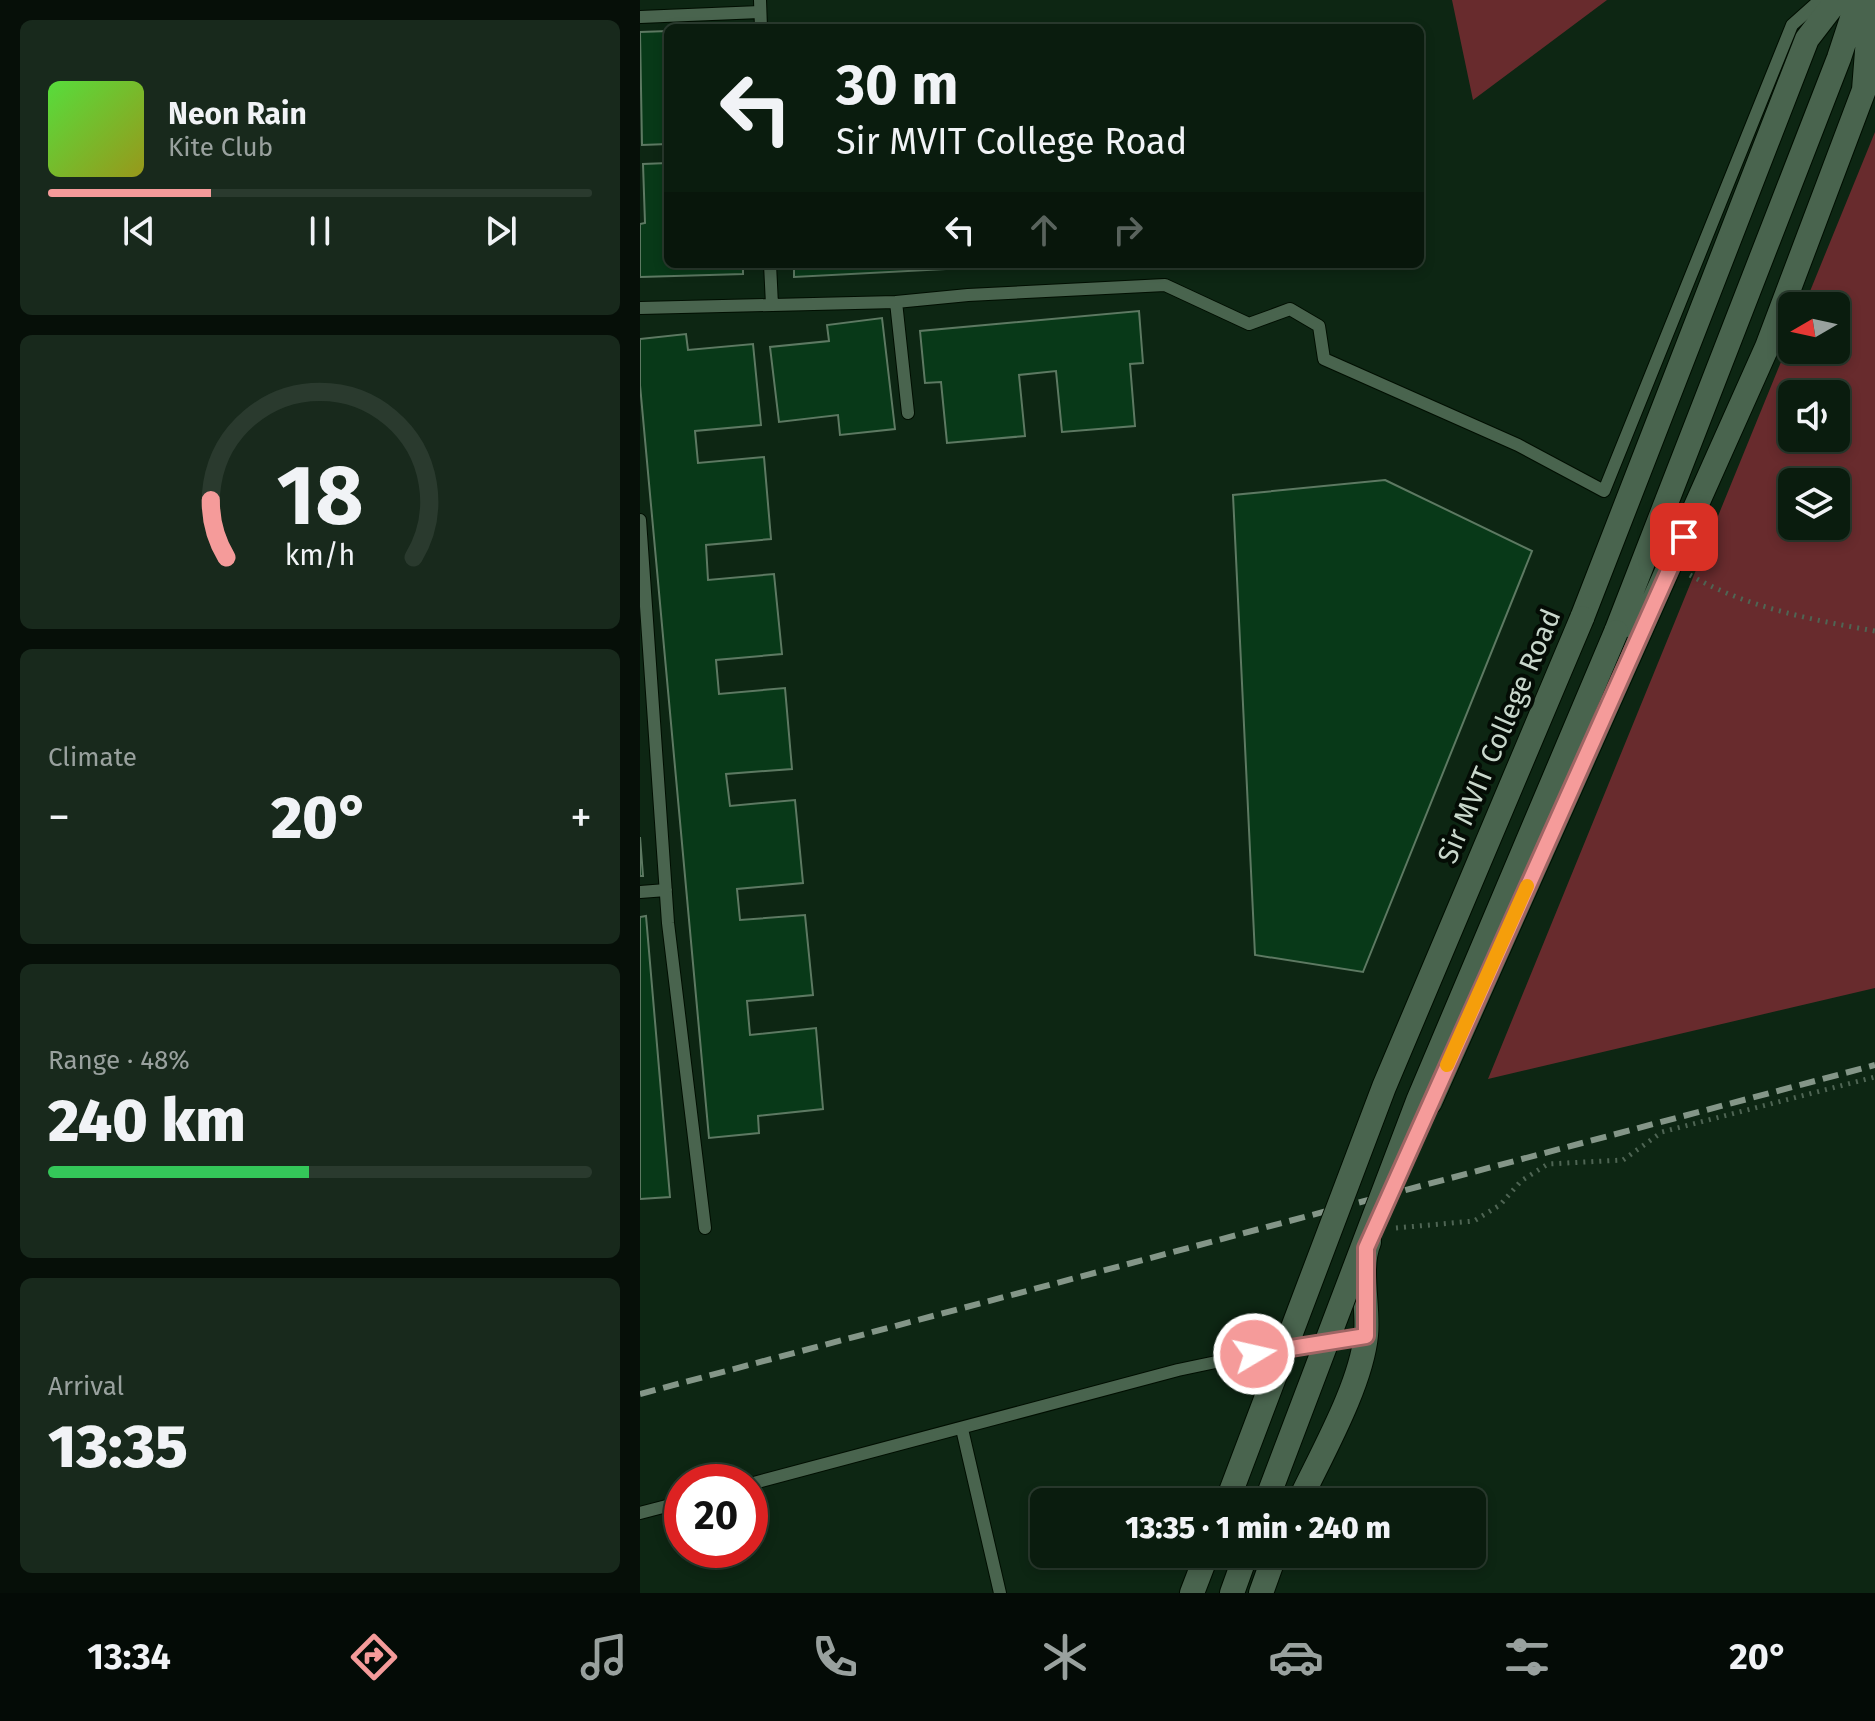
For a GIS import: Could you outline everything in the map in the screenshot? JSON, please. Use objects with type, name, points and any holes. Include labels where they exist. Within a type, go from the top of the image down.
[{"type":"main road","name":"Sir MVIT College Road","points":[[1232,1488],[1384,1087],[1582,618],[1807,39],[1837,0]]},
{"type":"main road","points":[[1271,1488],[1418,1101],[1616,632],[1834,72],[1858,0]]},
{"type":"main road","points":[[1306,1488],[1354,1384],[1366,1336],[1366,1248],[1767,347],[1864,90],[1871,0]]},
{"type":"main road","points":[[1192,1593],[1202,1568]]},
{"type":"main road","points":[[1232,1593],[1241,1568]]},
{"type":"main road","points":[[1261,1593],[1270,1568]]},
{"type":"lane","points":[[640,308],[896,302],[968,295],[1165,285],[1249,324],[1290,309],[1319,326],[1324,359],[1518,445],[1604,491],[1792,25],[1820,0]]},
{"type":"lane","points":[[640,17],[760,6]]},
{"type":"lane","points":[[770,268],[772,305]]},
{"type":"lane","points":[[896,302],[908,413]]},
{"type":"lane","points":[[640,520],[666,890],[705,1228]]},
{"type":"lane","points":[[640,892],[666,890]]},
{"type":"lane","points":[[768,1479],[1178,1370],[1366,1336]]},
{"type":"lane","points":[[962,1429],[1000,1593]]},
{"type":"lane","points":[[640,1513],[664,1507]]},
{"type":"path","points":[[1672,565],[1714,589],[1813,620],[1875,631]]},
{"type":"path","points":[[1374,1230],[1474,1221],[1500,1205],[1521,1181],[1548,1164],[1623,1160],[1662,1132],[1875,1077]]},
{"type":"shaded area","points":[[1452,0],[1607,0],[1473,100]]},
{"type":"shaded area","points":[[1875,132],[1875,988],[1488,1079],[1780,364],[1850,364],[1850,292],[1810,292]]},
{"type":"building","points":[[664,31],[664,144],[642,145],[640,32]]},
{"type":"building","points":[[664,163],[664,268],[743,268],[743,274],[640,277],[640,224],[645,223],[643,164]]},
{"type":"building","points":[[794,268],[965,268],[794,277]]},
{"type":"building","points":[[1139,311],[1143,363],[1130,364],[1135,426],[1062,432],[1056,371],[1019,375],[1025,436],[947,443],[941,382],[925,383],[920,331]]},
{"type":"building","points":[[882,318],[895,429],[840,435],[838,415],[779,422],[770,347],[829,341],[827,325]]},
{"type":"building","points":[[686,334],[688,350],[753,344],[761,425],[695,431],[698,463],[764,457],[771,539],[706,545],[708,580],[774,574],[782,654],[716,660],[719,694],[785,688],[792,769],[726,774],[730,806],[795,800],[803,883],[737,889],[740,920],[805,915],[813,995],[747,1001],[750,1035],[816,1028],[823,1109],[758,1116],[759,1133],[709,1138],[640,385],[640,339]]},
{"type":"building","points":[[1385,480],[1532,551],[1363,972],[1255,955],[1233,495]]},
{"type":"building","points":[[640,837],[643,876],[640,876]]},
{"type":"building","points":[[646,916],[670,1197],[640,1199],[640,917]]},
{"type":"railway","points":[[640,1394],[1875,1065]]},
{"type":"slow traffic","points":[[1447,1065],[1527,886]]},
{"type":"route","points":[[1254,1354],[1366,1336],[1366,1248],[1684,537]]}]
